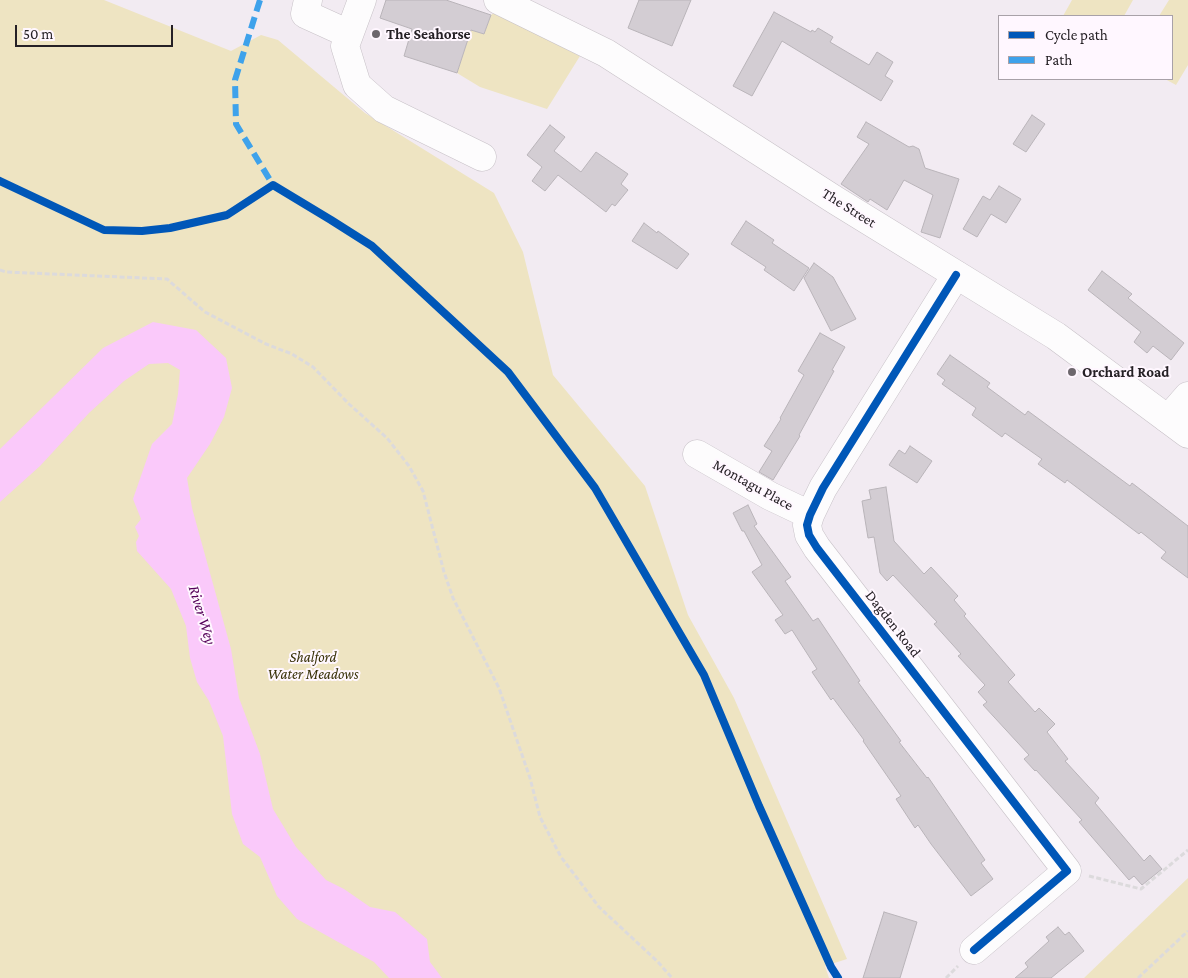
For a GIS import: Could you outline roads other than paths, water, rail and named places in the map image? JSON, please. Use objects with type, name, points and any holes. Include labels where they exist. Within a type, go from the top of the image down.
[{"type":"street","points":[[308,0],[305,14],[350,34]]},
{"type":"street","points":[[362,0],[345,46],[357,85],[384,109],[482,157]]},
{"type":"street","name":"The Street","points":[[500,0],[606,54],[1072,347],[1178,427]]},
{"type":"street","points":[[810,515],[823,488],[956,275]]},
{"type":"street","points":[[1178,427],[1188,396]]},
{"type":"street","name":"Montagu Place","points":[[697,454],[770,496],[810,515]]},
{"type":"street","name":"Dagden Road","points":[[810,515],[807,525],[817,548],[1067,871],[974,950]]},
{"type":"water","name":"River Wey","points":[[153,322],[196,330],[226,358],[232,388],[224,417],[210,444],[187,478],[192,508],[231,649],[239,698],[260,754],[273,809],[296,847],[326,880],[344,889],[370,907],[395,912],[427,939],[430,962],[442,978],[389,978],[374,962],[297,919],[277,896],[260,857],[243,844],[232,814],[223,736],[209,701],[197,682],[190,658],[186,626],[171,589],[137,551],[136,542],[139,536],[135,527],[141,519],[133,499],[152,444],[172,424],[178,394],[180,370],[168,363],[149,364],[124,381],[89,413],[40,466],[0,502],[0,449],[103,348]]},
{"type":"place","name":"The Seahorse","points":[[376,34]]},
{"type":"place","name":"Orchard Road","points":[[1072,372]]},
{"type":"park label","name":"Shalford Water Meadows","points":[[313,666]]}]
